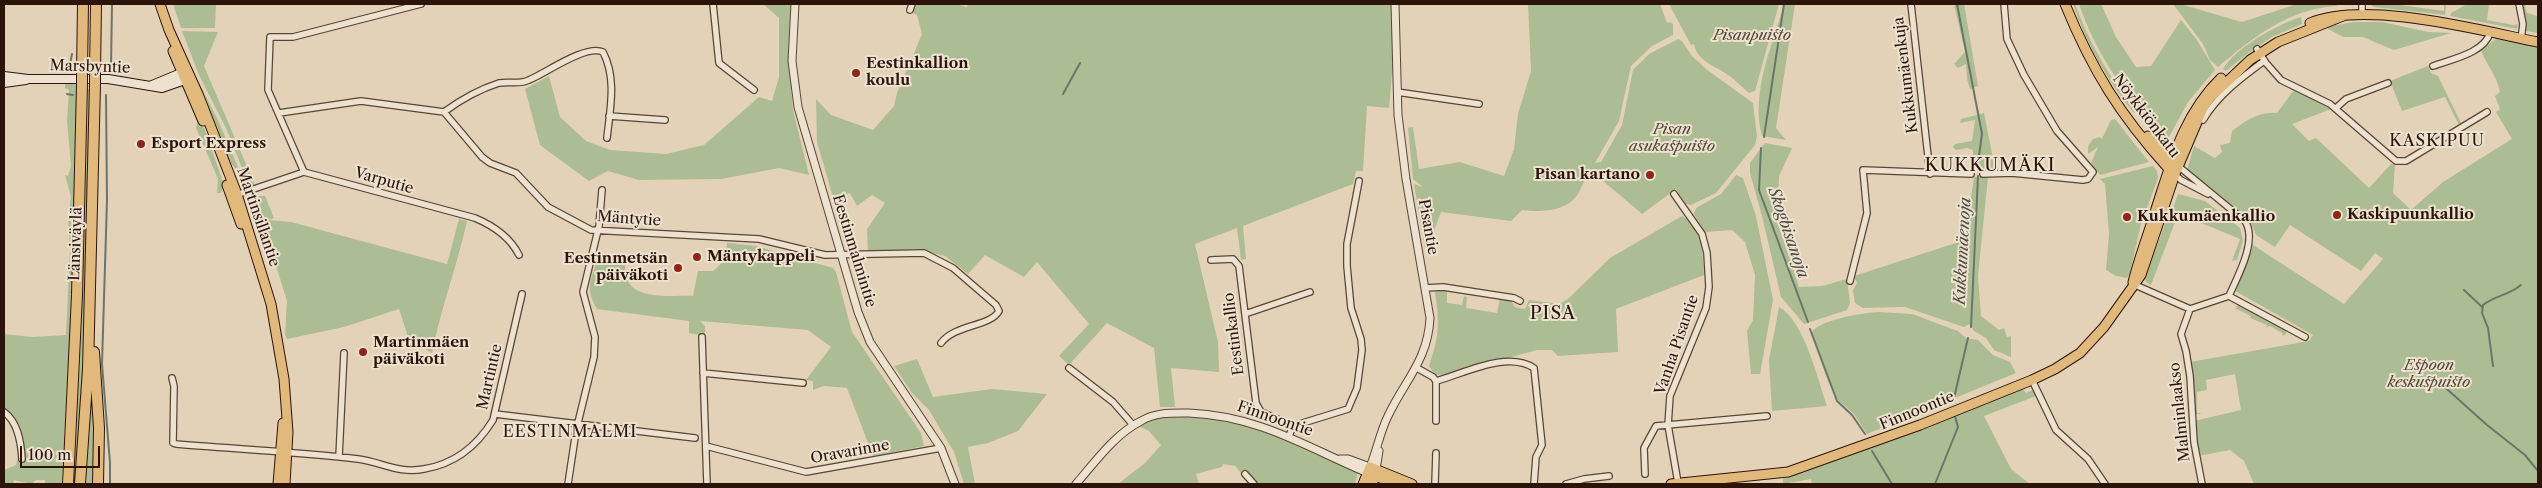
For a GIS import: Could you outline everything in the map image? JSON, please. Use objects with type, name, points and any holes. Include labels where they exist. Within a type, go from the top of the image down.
[{"type":"highway","name":"Länsiväylä","points":[[68,484],[78,286],[83,4]]},
{"type":"highway","name":"Länsiväylä","points":[[80,484],[88,369],[96,4]]},
{"type":"highway","points":[[92,239],[95,262],[94,355],[99,428],[98,484]]},
{"type":"main road","name":"Martinsillantie","points":[[160,4],[169,30],[170,44],[234,195],[277,334],[282,365],[285,410],[285,484]]},
{"type":"main road","name":"Nöykkiönkatu","points":[[2065,4],[2078,37],[2109,96],[2173,167]]},
{"type":"main road","name":"Nöykkiönkatu","points":[[2070,4],[2097,64],[2114,92],[2173,167]]},
{"type":"main road","name":"Finnoontie","points":[[1674,483],[1716,482],[1788,472],[1920,426],[2032,380],[2055,369],[2080,353],[2115,313],[2133,284],[2184,130],[2203,97],[2229,71],[2323,18],[2362,14],[2414,20],[2538,42]]},
{"type":"main road","name":"Marsbyntie","points":[[4,76],[28,80]]},
{"type":"main road","name":"Marsbyntie","points":[[4,83],[28,80],[108,80],[152,85],[185,76]]},
{"type":"main road","name":"Martinsillantie","points":[[278,484],[284,452]]},
{"type":"main road","name":"Finnoontie","points":[[1372,474],[1396,484]]},
{"type":"main road","name":"Finnoontie","points":[[1372,474],[1412,484]]},
{"type":"main road","points":[[1363,484],[1372,474]]},
{"type":"street","points":[[234,195],[304,172],[268,90],[270,37],[293,37],[421,4]]},
{"type":"street","points":[[713,4],[716,50],[719,64],[754,90]]},
{"type":"street","name":"Eestinmalmintie","points":[[795,4],[792,61],[798,107],[842,256],[870,342],[941,448],[955,484]]},
{"type":"street","name":"Pisantie","points":[[1372,474],[1379,443],[1389,414],[1417,368],[1429,337],[1430,318],[1406,178],[1397,92],[1395,4]]},
{"type":"street","name":"Kukkumäenkuja","points":[[1911,4],[1930,174]]},
{"type":"street","points":[[1984,174],[2012,173],[2083,180],[2092,175],[2092,168],[2057,131],[2024,75],[2007,39],[2004,4]]},
{"type":"street","points":[[2362,4],[2362,14]]},
{"type":"street","points":[[2519,4],[2523,24],[2521,39]]},
{"type":"street","points":[[2433,66],[2481,47],[2488,39],[2490,33]]},
{"type":"street","points":[[279,114],[361,101],[444,112],[459,102],[499,83],[528,80],[558,64],[592,50],[598,50],[603,53],[611,78],[608,138]]},
{"type":"street","points":[[2203,120],[2209,109],[2260,54],[2281,80],[2336,108],[2391,159],[2401,162],[2423,151],[2487,112]]},
{"type":"street","points":[[2336,108],[2346,99],[2388,83]]},
{"type":"street","points":[[1397,92],[1479,104]]},
{"type":"street","name":"Mäntytie","points":[[444,112],[482,157],[490,163],[516,173],[558,214],[591,230],[759,240],[812,254],[842,256]]},
{"type":"street","points":[[610,116],[666,120]]},
{"type":"street","name":"Nöykkiönkatu","points":[[2173,167],[2214,197]]},
{"type":"street","name":"Nöykkiönkatu","points":[[2173,167],[2244,221],[2249,228],[2246,250],[2229,296]]},
{"type":"street","points":[[1850,281],[1868,213],[1862,170],[1930,174],[1971,174]]},
{"type":"street","name":"Varputie","points":[[304,172],[483,222],[507,238],[519,255]]},
{"type":"street","points":[[1289,436],[1293,426],[1348,409],[1357,388],[1361,339],[1351,308],[1347,244],[1359,181]]},
{"type":"street","points":[[568,484],[570,460],[594,357],[594,337],[583,292],[598,231],[602,190]]},
{"type":"street","name":"Vanha Pisantie","points":[[1674,194],[1702,234],[1707,254],[1709,287],[1704,313],[1670,396],[1668,425],[1674,483]]},
{"type":"street","points":[[842,256],[924,253],[953,268],[998,307],[998,314],[947,335],[941,342]]},
{"type":"street","name":"Eestinkallio","points":[[1211,260],[1233,259],[1239,266],[1256,403],[1261,412],[1293,426]]},
{"type":"street","points":[[2133,284],[2190,309],[2229,296],[2305,337]]},
{"type":"street","points":[[1424,288],[1447,288],[1514,298],[1520,301]]},
{"type":"street","points":[[1245,314],[1310,292]]},
{"type":"street","name":"Martintie","points":[[172,378],[174,386],[174,443],[366,460],[404,470],[440,466],[457,458],[476,443],[486,431],[495,414],[522,294]]},
{"type":"street","name":"Malminlaakso","points":[[2190,309],[2181,334],[2190,376],[2194,442],[2202,484]]},
{"type":"street","points":[[702,337],[707,484]]},
{"type":"street","points":[[339,457],[344,353]]},
{"type":"street","points":[[1436,381],[1504,362],[1529,365],[1534,368],[1542,446],[1536,458],[1534,484]]},
{"type":"street","points":[[1069,368],[1113,402],[1133,426]]},
{"type":"street","points":[[1417,368],[1433,377],[1436,381],[1436,421]]},
{"type":"street","points":[[703,373],[803,383]]},
{"type":"street","points":[[2032,380],[2056,430],[2088,459],[2105,484]]},
{"type":"street","points":[[4,412],[12,418],[21,443],[22,459]]},
{"type":"street","name":"Finnoontie","points":[[1076,484],[1133,426],[1149,417],[1164,413],[1233,418],[1289,436],[1340,459],[1348,459],[1372,474]]},
{"type":"street","points":[[495,414],[695,438]]},
{"type":"street","points":[[1645,474],[1644,448],[1656,426],[1767,416]]},
{"type":"street","name":"Oravarinne","points":[[706,446],[806,472],[941,448]]},
{"type":"street","points":[[1435,484],[1436,453]]},
{"type":"street","points":[[1245,474],[1254,484]]},
{"type":"street","points":[[1566,484],[1584,478],[1609,476]]},
{"type":"green space","points":[[173,4],[216,4],[215,28],[181,28]]},
{"type":"green space","points":[[763,4],[791,4],[788,53],[793,110],[809,175],[779,168],[721,179],[639,180],[608,171],[589,181],[540,145],[525,89],[549,76],[560,117],[586,141],[610,150],[666,154],[704,145],[759,97],[772,101],[779,77],[779,18]]},
{"type":"green space","points":[[915,4],[955,4],[967,7],[968,4],[1392,4],[1393,61],[1389,108],[1367,106],[1363,171],[1356,171],[1353,184],[1243,226],[1246,259],[1241,260],[1237,228],[1195,244],[1218,342],[1219,372],[1171,368],[1175,407],[1160,407],[1154,348],[1107,323],[1069,365],[1059,356],[1089,324],[1037,262],[1024,277],[985,255],[968,274],[945,256],[916,249],[868,252],[867,229],[885,203],[872,195],[857,206],[850,193],[833,197],[817,142],[816,99],[831,115],[873,130],[894,106],[897,93],[922,34],[917,15],[912,13]]},
{"type":"green space","name":"Pisan asukaspuisto","points":[[1528,4],[1660,4],[1667,23],[1673,24],[1673,35],[1652,46],[1631,66],[1619,121],[1595,163],[1601,162],[1622,125],[1633,70],[1649,54],[1678,39],[1682,41],[1692,56],[1706,69],[1753,103],[1757,136],[1755,145],[1716,193],[1691,205],[1686,204],[1676,189],[1642,214],[1602,180],[1587,176],[1577,195],[1568,204],[1549,210],[1522,210],[1511,221],[1441,212],[1428,247],[1425,248],[1414,184],[1423,187],[1413,179],[1408,128],[1413,127],[1419,169],[1460,162],[1504,176],[1514,149],[1518,114],[1531,71]]},
{"type":"green space","name":"Pisanpuisto","points":[[1669,4],[1779,4],[1755,91],[1749,93],[1734,79],[1700,56],[1694,44],[1691,45]]},
{"type":"green space","points":[[1784,4],[1795,4],[1776,128],[1786,140],[1762,136],[1759,120],[1759,103],[1764,69]]},
{"type":"green space","points":[[1954,4],[1964,4],[1978,86],[1970,89],[1966,64],[1958,68],[1954,64],[1965,52]]},
{"type":"green space","points":[[2073,4],[2075,4],[2101,60],[2137,111],[2134,113],[2115,88],[2099,61]]},
{"type":"green space","points":[[2079,4],[2101,4],[2116,37],[2136,67],[2151,66],[2181,20],[2197,40],[2215,70],[2188,102],[2168,139],[2161,136],[2155,130],[2115,76],[2092,35]]},
{"type":"green space","points":[[2173,4],[2180,4],[2242,22],[2297,4],[2336,4],[2337,6],[2303,12],[2273,26],[2258,35],[2218,67],[2210,60],[2203,44]]},
{"type":"green space","points":[[2370,4],[2393,4],[2444,11],[2444,4],[2446,4],[2445,15],[2374,7]]},
{"type":"green space","points":[[2467,4],[2489,4],[2487,20],[2513,25],[2518,24],[2517,29],[2450,16],[2451,13]]},
{"type":"green space","points":[[2521,4],[2525,4],[2527,13],[2537,16],[2538,14],[2538,33],[2526,31]]},
{"type":"green space","points":[[2301,17],[2302,24],[2272,37],[2226,71],[2223,69],[2247,45],[2281,25]]},
{"type":"green space","points":[[2354,22],[2382,22],[2428,32],[2451,33],[2394,50],[2363,37],[2343,37],[2325,27]]},
{"type":"green space","points":[[182,31],[218,32],[204,66],[255,185],[251,186],[248,183],[227,130],[199,75]]},
{"type":"green space","name":"Espoon keskuspuisto","points":[[2496,39],[2538,46],[2538,484],[2254,484],[2244,461],[2230,450],[2198,456],[2194,421],[2241,410],[2235,374],[2206,380],[2207,390],[2197,392],[2197,413],[2202,413],[2194,415],[2190,362],[2309,341],[2313,335],[2235,291],[2253,245],[2344,304],[2383,259],[2375,253],[2361,271],[2290,225],[2275,247],[2256,235],[2251,223],[2187,170],[2194,146],[2215,158],[2222,152],[2220,145],[2230,143],[2232,131],[2253,117],[2265,113],[2277,113],[2294,90],[2331,109],[2292,124],[2309,141],[2316,138],[2369,188],[2391,164],[2395,165],[2393,193],[2411,210],[2443,182],[2512,139],[2496,112],[2500,109],[2495,96],[2500,92],[2481,50]]},
{"type":"green space","points":[[188,62],[218,120],[238,167],[237,170],[229,162]]},
{"type":"green space","points":[[2428,66],[2431,73],[2438,76],[2462,125],[2460,127],[2445,97],[2402,111],[2390,81]]},
{"type":"green space","points":[[65,84],[77,84],[71,307],[62,484],[45,484],[45,480],[36,480],[31,484],[14,480],[13,484],[4,484],[4,470],[16,465],[20,434],[15,421],[4,409],[4,334],[32,337],[66,335],[70,249],[68,217],[71,197],[65,175],[68,176],[71,166],[67,121],[69,90],[65,88]]},
{"type":"green space","points":[[88,89],[91,89],[83,390],[77,484],[74,484],[83,292]]},
{"type":"green space","points":[[1984,113],[1995,169],[1973,171],[1973,150],[1967,148],[1956,150],[1953,147],[1955,144],[1972,141],[1975,120],[1960,123],[1961,119]]},
{"type":"green space","points":[[2115,119],[2149,162],[2100,175],[2091,163],[2098,147],[2088,154],[2088,146],[2093,139],[2100,137],[2102,139],[2111,120]]},
{"type":"green space","points":[[198,120],[205,130],[224,185],[221,193],[217,193],[218,179],[196,128]]},
{"type":"green space","points":[[1765,143],[1792,148],[1779,176],[1777,221],[1799,287],[1822,286],[1847,279],[1850,303],[1847,310],[1804,324],[1781,297],[1750,173],[1750,163]]},
{"type":"green space","points":[[2153,166],[2157,171],[2158,178],[2141,224],[2130,272],[2127,278],[2116,276],[2106,270],[2109,234],[2105,184],[2100,179]]},
{"type":"green space","points":[[1736,175],[1743,178],[1756,216],[1773,300],[1760,374],[1751,374],[1747,331],[1753,320],[1755,275],[1745,242],[1732,230],[1705,232],[1694,214],[1696,208],[1721,194]]},
{"type":"green space","points":[[1974,177],[1988,177],[1978,276],[1981,316],[1999,330],[2004,328],[2007,337],[2011,336],[2011,357],[1994,350],[1986,338],[1974,331],[1970,324],[1964,327],[1905,307],[1863,308],[1855,303],[1853,290],[1857,283],[1854,276],[1965,240]]},
{"type":"green space","points":[[2178,194],[2205,201],[2240,228],[2243,240],[2237,260],[2232,261],[2240,239],[2172,211]]},
{"type":"green space","points":[[265,196],[274,218],[269,220],[291,222],[447,264],[459,219],[467,221],[432,353],[409,340],[399,309],[344,327],[287,339],[285,334],[287,301],[255,198]]},
{"type":"green space","points":[[2169,213],[2177,217],[2151,285],[2146,282],[2145,278]]},
{"type":"green space","points":[[1682,216],[1694,226],[1700,242],[1704,275],[1616,309],[1618,352],[1558,356],[1552,350],[1537,350],[1450,374],[1435,375],[1429,366],[1438,330],[1436,291],[1447,291],[1447,303],[1462,305],[1464,296],[1467,297],[1466,308],[1497,313],[1500,298],[1511,301],[1515,307],[1525,309],[1529,300],[1560,304],[1569,298],[1610,258]]},
{"type":"green space","points":[[727,243],[756,246],[833,268],[836,272],[852,332],[921,433],[924,446],[873,456],[847,388],[824,386],[813,390],[813,381],[806,380],[831,347],[808,330],[700,321],[705,326],[705,336],[689,333],[689,321],[597,309],[593,302],[590,285],[597,261],[625,263],[627,279],[631,286],[638,291],[666,296],[693,296],[698,271],[713,271],[726,259]]},
{"type":"green space","points":[[2238,304],[2286,330],[2286,334],[2283,336],[2282,333],[2270,326],[2266,327],[2267,325],[2250,318],[2251,316],[2237,309],[2235,310]]},
{"type":"green space","points":[[1779,307],[1796,324],[1803,337],[1827,406],[1772,411],[1769,360]]},
{"type":"green space","points":[[1879,312],[1912,314],[1958,331],[1966,338],[1978,340],[1993,355],[2010,362],[2016,373],[1867,434],[1854,414],[1838,400],[1828,381],[1811,333],[1816,328],[1832,320]]},
{"type":"green space","points":[[917,359],[933,397],[992,389],[1047,394],[1018,431],[988,443],[968,447],[975,484],[964,484],[954,452],[929,410],[912,393],[894,366]]},
{"type":"green space","points":[[2022,388],[2026,393],[2033,390],[2036,396],[1984,416],[2011,469],[2030,484],[1812,484],[1811,479],[1783,484],[1783,479]]},
{"type":"green space","points":[[92,392],[94,392],[96,484],[86,484]]},
{"type":"green space","points":[[1172,416],[1229,421],[1284,437],[1358,472],[1355,484],[1260,484],[1244,472],[1241,473],[1235,466],[1223,464],[1222,467],[1196,474],[1199,484],[1118,484],[1145,463],[1161,445],[1149,431],[1139,426],[1156,419]]},
{"type":"waterway","points":[[111,68],[112,4]]},
{"type":"waterway","name":"Skogbisanoja","points":[[1764,137],[1784,4]]},
{"type":"waterway","name":"Kukkumäenoja","points":[[1957,4],[1982,134],[1977,170]]},
{"type":"waterway","points":[[67,65],[70,64],[72,54]]},
{"type":"waterway","points":[[1063,94],[1080,63]]},
{"type":"waterway","points":[[67,94],[73,95]]},
{"type":"waterway","points":[[106,95],[107,200],[102,364],[110,484]]},
{"type":"waterway","name":"Skogbisanoja","points":[[1761,148],[1759,190],[1808,322]]},
{"type":"waterway","name":"Kukkumäenoja","points":[[1971,327],[1978,176]]},
{"type":"waterway","points":[[2493,366],[2488,328],[2482,313],[2483,305],[2521,285]]},
{"type":"waterway","points":[[2464,290],[2482,307]]},
{"type":"waterway","name":"Skogbisanoja","points":[[1810,329],[1837,401],[1852,415],[1865,434]]},
{"type":"waterway","name":"Kukkumäenoja","points":[[1954,398],[1968,338]]},
{"type":"waterway","points":[[2439,382],[2487,425],[2525,455],[2538,471]]},
{"type":"waterway","name":"Kukkumäenoja","points":[[1935,484],[1958,427],[1954,413]]},
{"type":"waterway","name":"Skogbisanoja","points":[[1872,451],[1892,484]]},
{"type":"place","name":"Eestinkallion koulu","points":[[856,73]]},
{"type":"place","name":"Esport Express","points":[[141,144]]},
{"type":"place","name":"Pisan kartano","points":[[1650,175]]},
{"type":"place","name":"Kaskipuunkallio","points":[[2337,215]]},
{"type":"place","name":"Kukkumäenkallio","points":[[2127,217]]},
{"type":"place","name":"Mäntykappeli","points":[[697,257]]},
{"type":"place","name":"Eestinmetsän päiväkoti","points":[[678,268]]},
{"type":"place","name":"Martinmäen päiväkoti","points":[[363,352]]},
{"type":"district","name":"KASKIPUU","points":[[2437,141]]},
{"type":"district","name":"KUKKUMÄKI","points":[[1990,166]]},
{"type":"district","name":"PISA","points":[[1553,314]]},
{"type":"district","name":"EESTINMALMI","points":[[570,432]]}]
